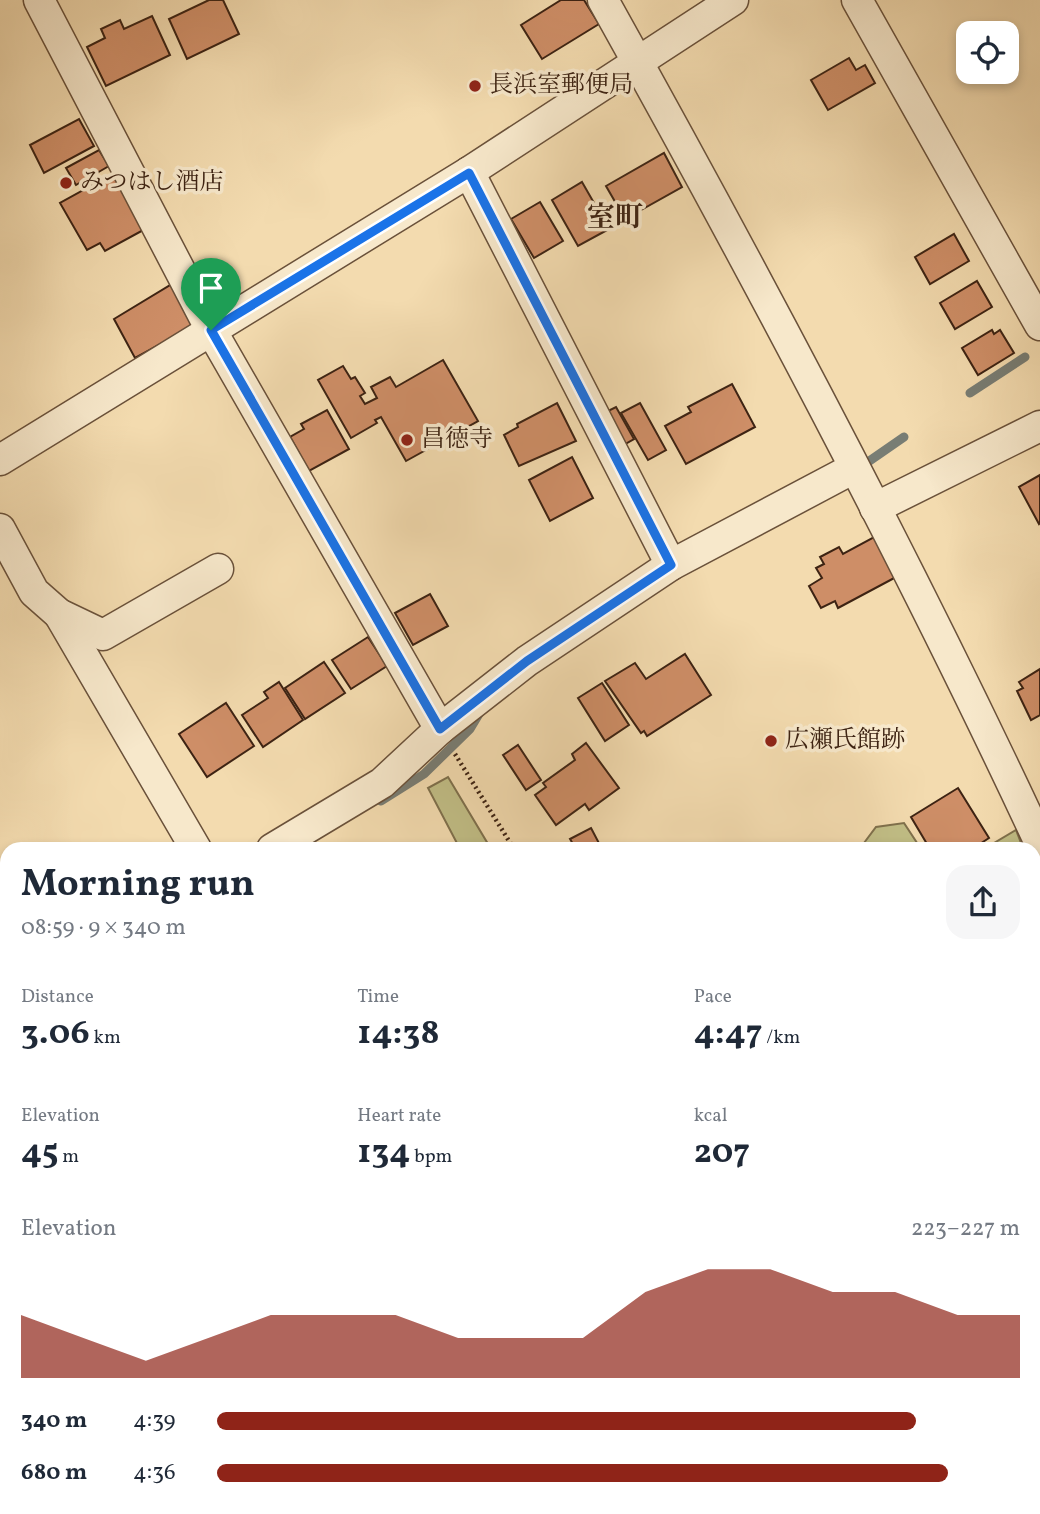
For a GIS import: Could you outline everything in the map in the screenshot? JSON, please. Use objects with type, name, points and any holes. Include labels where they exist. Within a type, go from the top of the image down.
[{"type":"street","points":[[39,0],[211,330],[447,740]]},
{"type":"street","points":[[603,0],[875,508],[975,703],[1040,842]]},
{"type":"street","points":[[2,455],[469,173],[733,0]]},
{"type":"street","points":[[857,0],[1040,325]]},
{"type":"street","points":[[469,173],[671,565]]},
{"type":"street","points":[[875,508],[1040,426]]},
{"type":"street","points":[[284,842],[447,740],[527,661],[671,565],[854,468]]},
{"type":"street","points":[[0,529],[34,592],[59,614],[103,635],[218,569]]},
{"type":"street","points":[[59,614],[192,842]]},
{"type":"path","points":[[447,740],[510,842]]},
{"type":"shaded area","points":[[448,777],[487,842],[456,842],[428,788]]},
{"type":"shaded area","points":[[904,823],[916,842],[865,842],[876,827]]},
{"type":"shaded area","points":[[1016,830],[1021,842],[996,842]]},
{"type":"building","points":[[209,0],[223,0],[239,34],[187,59],[169,19]]},
{"type":"building","points":[[561,0],[584,0],[599,24],[542,59],[521,25]]},
{"type":"building","points":[[152,16],[170,55],[106,86],[87,47],[105,38],[101,29],[120,20],[124,29]]},
{"type":"building","points":[[849,58],[856,70],[865,65],[875,83],[828,110],[811,80]]},
{"type":"building","points":[[79,119],[94,146],[44,173],[30,145]]},
{"type":"building","points":[[99,150],[109,166],[76,185],[66,168]]},
{"type":"building","points":[[664,153],[682,187],[625,219],[606,186]]},
{"type":"building","points":[[116,172],[147,228],[105,251],[100,243],[87,250],[60,203]]},
{"type":"building","points":[[582,182],[609,229],[578,246],[552,200]]},
{"type":"building","points":[[540,202],[563,241],[534,258],[511,219]]},
{"type":"building","points":[[954,234],[969,261],[930,284],[915,257]]},
{"type":"building","points":[[977,281],[992,307],[955,329],[940,303]]},
{"type":"building","points":[[172,284],[194,326],[135,358],[114,319]]},
{"type":"building","points":[[992,330],[994,334],[1000,330],[1014,353],[978,375],[962,348]]},
{"type":"building","points":[[443,360],[478,421],[406,461],[381,417],[375,420],[377,423],[351,438],[318,380],[343,366],[351,379],[355,377],[365,393],[360,396],[365,404],[377,398],[371,387],[390,377],[396,387]]},
{"type":"building","points":[[732,384],[755,427],[686,464],[665,426],[691,412],[688,407]]},
{"type":"building","points":[[557,403],[576,441],[519,466],[504,435],[518,427],[517,424]]},
{"type":"building","points":[[640,403],[666,450],[648,460],[621,413]]},
{"type":"building","points":[[616,407],[634,439],[620,447],[602,414]]},
{"type":"building","points":[[327,410],[349,449],[309,471],[290,437],[304,429],[301,424]]},
{"type":"building","points":[[572,457],[593,498],[550,521],[529,480]]},
{"type":"building","points":[[1040,475],[1040,523],[1039,524],[1019,487]]},
{"type":"building","points":[[876,536],[898,576],[838,608],[835,601],[821,608],[809,586],[822,578],[816,568],[824,564],[820,557],[839,547],[843,554]]},
{"type":"building","points":[[430,594],[448,626],[413,645],[395,613]]},
{"type":"building","points":[[368,637],[387,666],[351,689],[332,660]]},
{"type":"building","points":[[685,654],[711,695],[647,736],[644,731],[641,733],[605,681],[635,663],[646,679]]},
{"type":"building","points":[[324,662],[345,693],[305,719],[285,688]]},
{"type":"building","points":[[1040,669],[1040,715],[1031,720],[1017,691],[1023,688],[1019,682]]},
{"type":"building","points":[[279,682],[303,720],[263,747],[242,715],[268,698],[264,692]]},
{"type":"building","points":[[602,683],[629,725],[605,741],[578,698]]},
{"type":"building","points":[[226,703],[254,746],[207,777],[179,734]]},
{"type":"building","points":[[586,743],[619,788],[589,810],[585,804],[556,825],[535,795],[546,787],[543,783],[575,760],[572,754]]},
{"type":"building","points":[[518,745],[541,780],[526,790],[503,755]]},
{"type":"building","points":[[958,788],[989,838],[983,842],[926,842],[911,817]]},
{"type":"building","points":[[591,828],[598,842],[572,842],[570,839]]},
{"type":"waterway","points":[[970,393],[1025,357]]},
{"type":"waterway","points":[[865,464],[904,437]]},
{"type":"waterway","points":[[381,801],[424,774],[470,729],[479,714]]},
{"type":"place","name":"長浜室郵便局","points":[[475,86]]},
{"type":"place","name":"みつはし酒店","points":[[66,183]]},
{"type":"place","name":"昌徳寺","points":[[407,440]]},
{"type":"place","name":"広瀬氏館跡","points":[[771,741]]},
{"type":"district","name":"室町","points":[[615,218]]},
{"type":"route","points":[[469,173],[671,565],[527,661],[440,729],[211,330],[469,173]]}]
